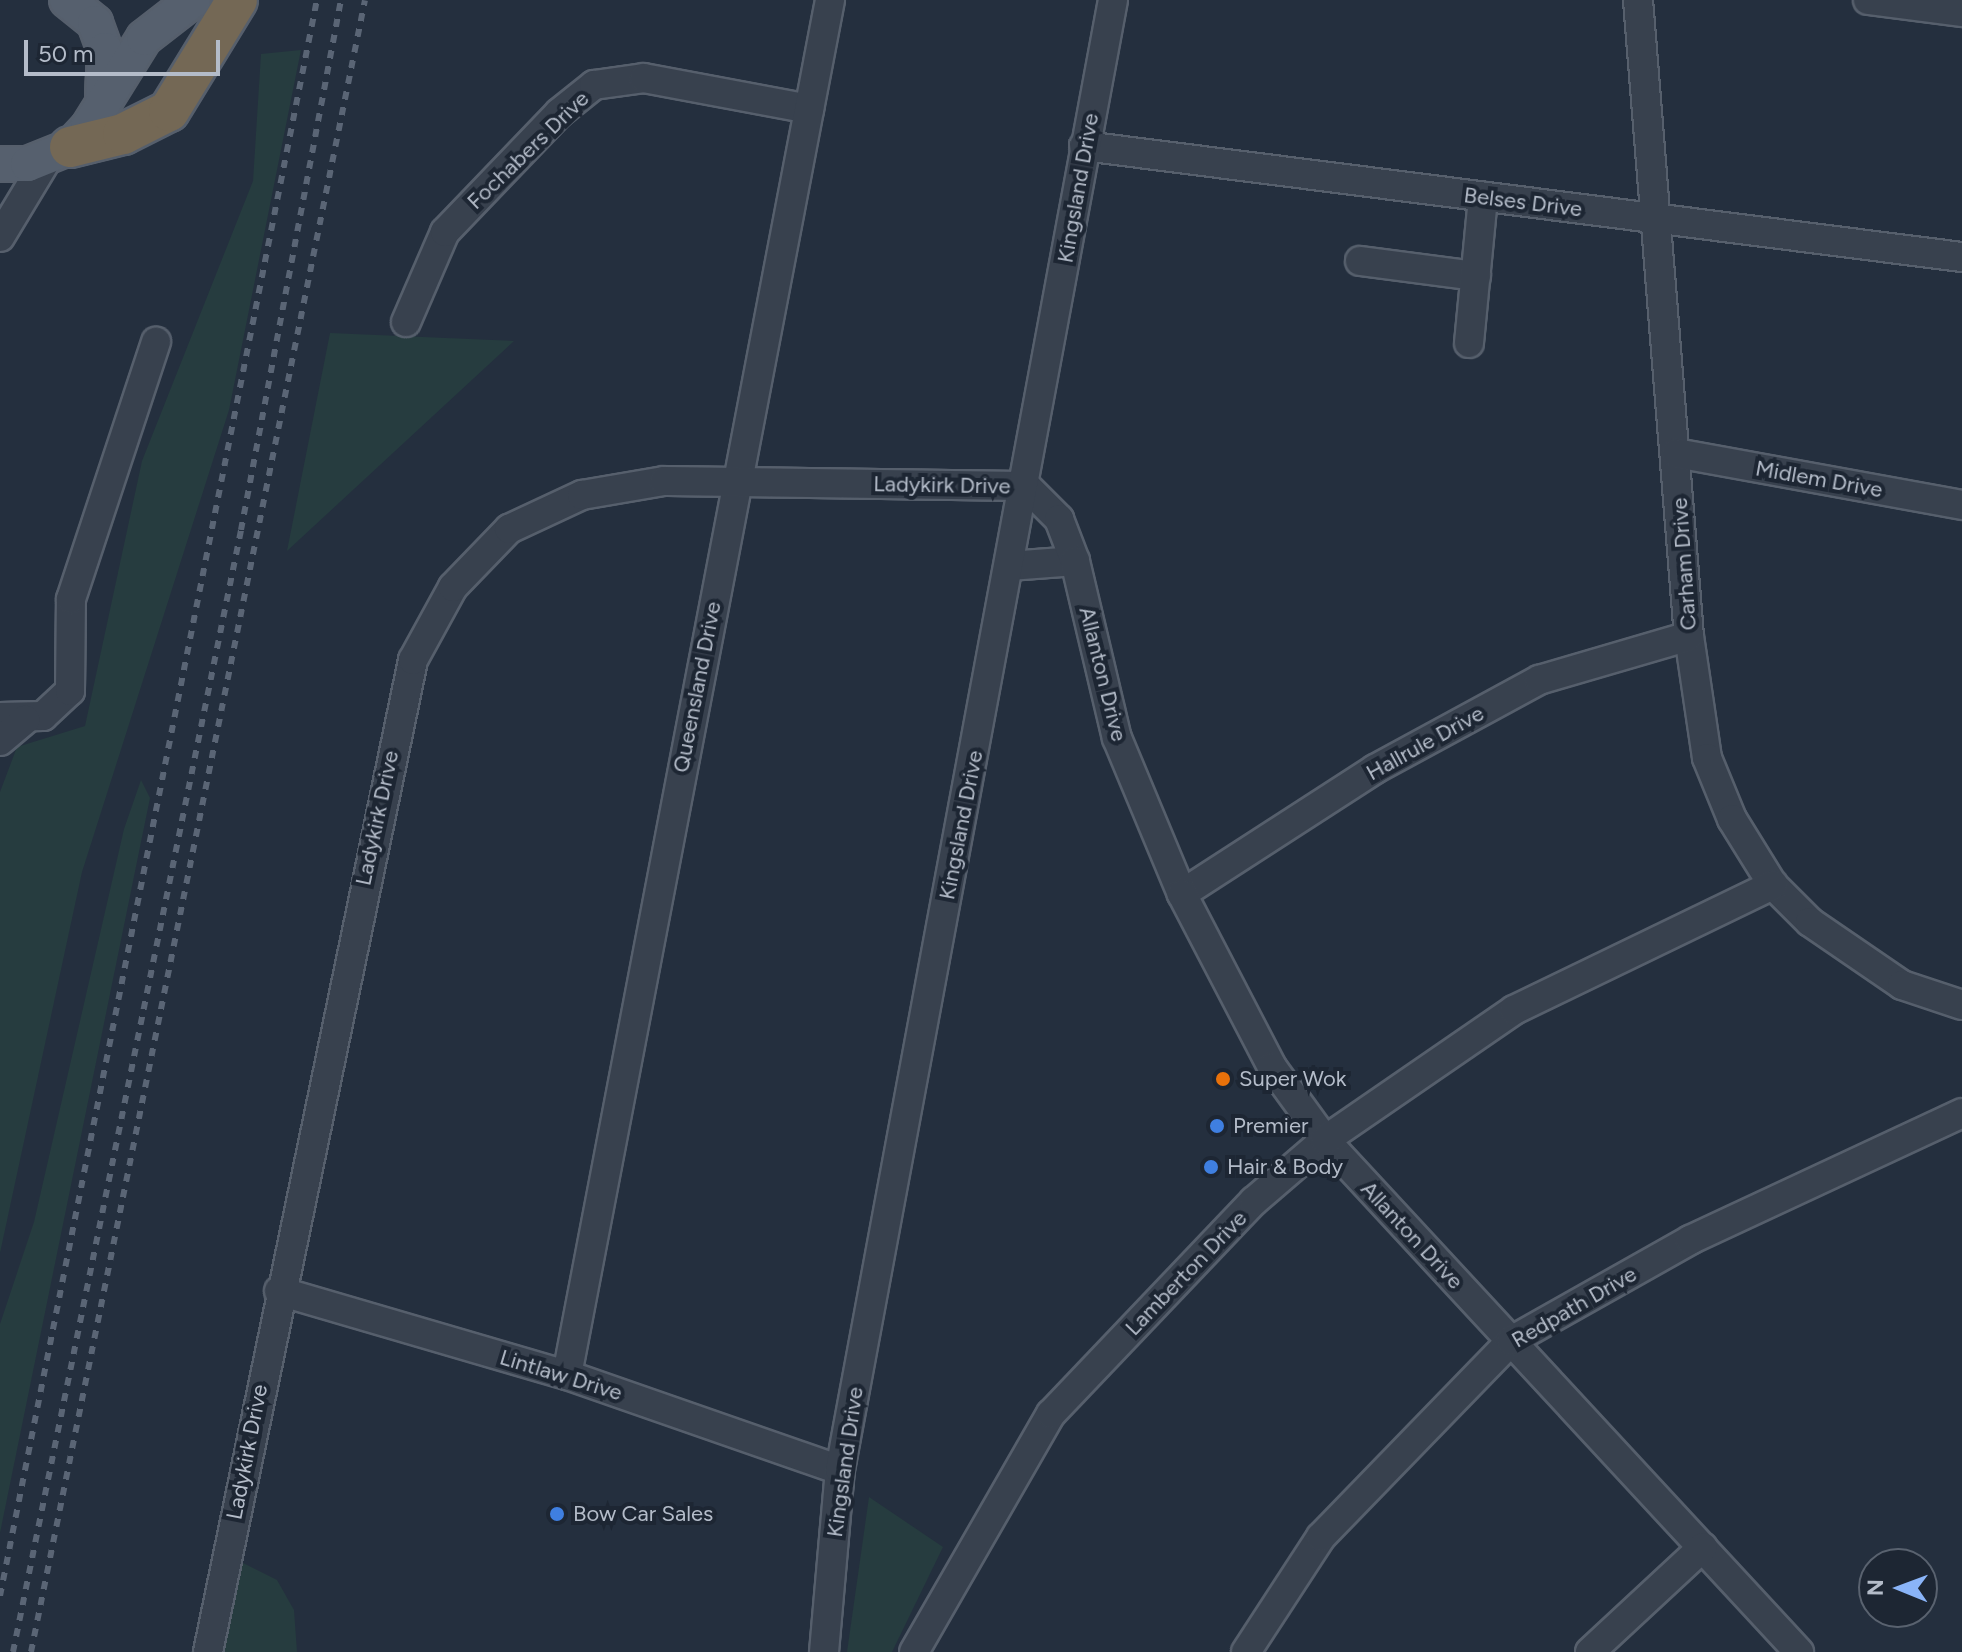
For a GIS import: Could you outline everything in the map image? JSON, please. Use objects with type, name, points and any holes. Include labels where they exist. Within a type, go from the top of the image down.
[{"type":"highway","points":[[59,153],[123,134],[169,111],[237,0]]},
{"type":"main road","points":[[67,0],[95,23],[105,50],[108,78],[101,106]]},
{"type":"main road","points":[[0,164],[59,153],[101,106],[144,38],[193,0]]},
{"type":"street","name":"Queensland Drive","points":[[567,1375],[735,482],[830,0]]},
{"type":"street","name":"Kingsland Drive","points":[[824,1652],[840,1470],[1026,486],[1084,146],[1113,0]]},
{"type":"street","name":"Carham Drive","points":[[1638,0],[1689,636],[1707,758],[1732,819],[1773,885],[1859,961],[1902,985],[1962,1005]]},
{"type":"street","points":[[1868,0],[1962,12]]},
{"type":"street","name":"Fochabers Drive","points":[[406,322],[445,232],[559,113],[594,85],[644,78],[809,109]]},
{"type":"street","name":"Belses Drive","points":[[1084,146],[1962,257]]},
{"type":"street","points":[[0,237],[59,153]]},
{"type":"street","points":[[1469,343],[1483,197]]},
{"type":"street","points":[[1360,261],[1476,276]]},
{"type":"street","points":[[0,741],[13,718],[54,709],[70,691],[71,599],[156,342]]},
{"type":"street","name":"Midlem Drive","points":[[1676,453],[1962,505]]},
{"type":"street","name":"Ladykirk Drive","points":[[208,1652],[402,698],[431,621],[479,556],[509,529],[550,507],[620,486],[735,482],[1026,486]]},
{"type":"street","name":"Allanton Drive","points":[[1026,486],[1059,519],[1075,561],[1117,738],[1182,894],[1272,1067],[1325,1140],[1799,1652]]},
{"type":"street","points":[[1010,566],[1075,561]]},
{"type":"street","name":"Hallrule Drive","points":[[1182,894],[1375,769],[1539,680],[1689,636]]},
{"type":"street","name":"Lamberton Drive","points":[[914,1652],[1051,1414],[1254,1201],[1325,1140],[1514,1010],[1773,885]]},
{"type":"street","name":"Redpath Drive","points":[[1246,1652],[1321,1537],[1511,1341],[1690,1240],[1962,1113]]},
{"type":"street","name":"Lintlaw Drive","points":[[279,1291],[567,1375],[840,1470]]},
{"type":"street","points":[[1590,1652],[1703,1547]]},
{"type":"green space","points":[[301,50],[229,410],[82,872],[0,1253],[0,792],[17,747],[85,726],[142,461],[253,181],[261,54]]},
{"type":"green space","points":[[330,333],[514,341],[287,551]]},
{"type":"green space","points":[[141,780],[150,798],[0,1533],[0,1324],[34,1222],[124,829]]},
{"type":"green space","points":[[869,1497],[943,1547],[892,1652],[847,1652]]},
{"type":"green space","points":[[237,1560],[277,1580],[294,1610],[297,1652],[220,1652]]},
{"type":"railway","points":[[0,1596],[317,0]]},
{"type":"railway","points":[[13,1652],[241,530],[341,0]]},
{"type":"railway","points":[[31,1652],[365,0]]},
{"type":"place","name":"Super Wok","points":[[1223,1079]]},
{"type":"place","name":"Premier","points":[[1217,1126]]},
{"type":"place","name":"Hair & Body","points":[[1211,1167]]},
{"type":"place","name":"Bow Car Sales","points":[[557,1514]]}]
